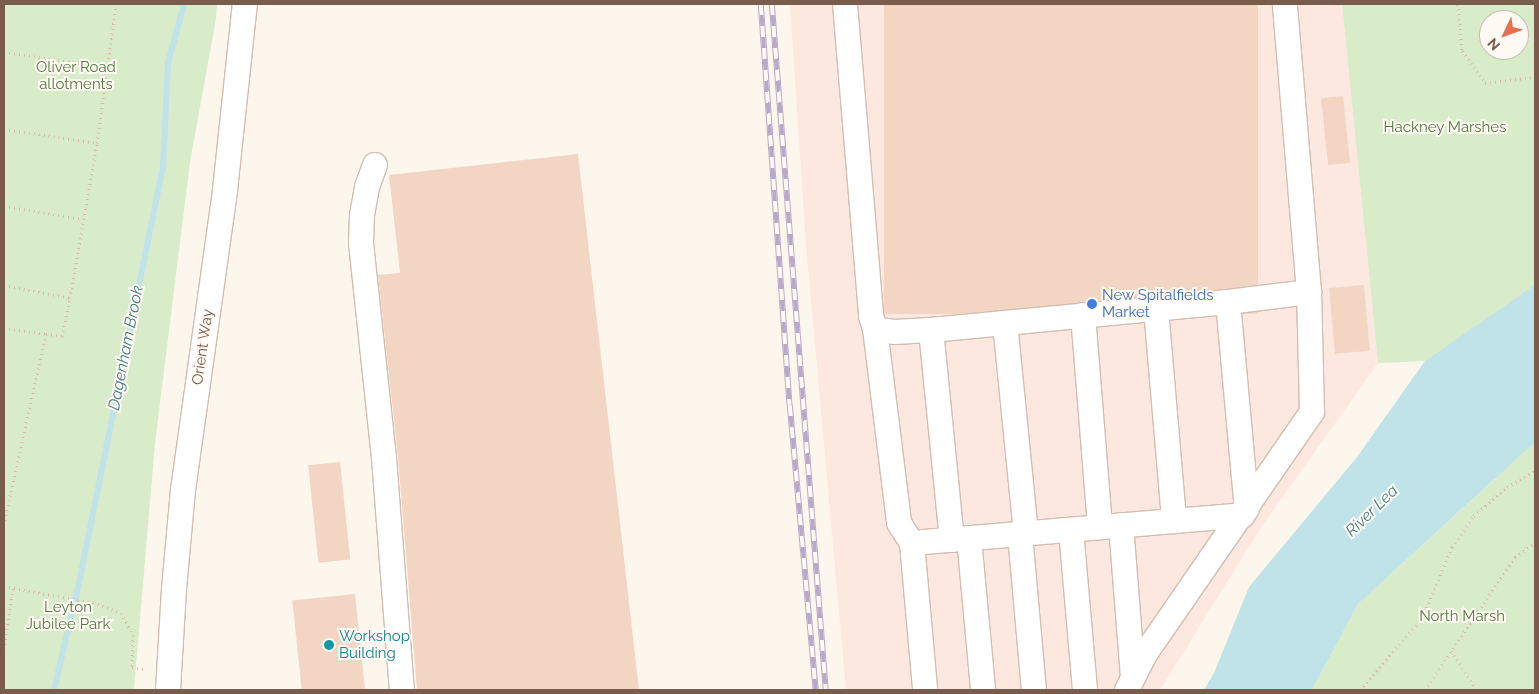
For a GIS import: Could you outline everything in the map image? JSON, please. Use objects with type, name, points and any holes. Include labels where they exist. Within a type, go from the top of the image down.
[{"type":"street","name":"Orient Way","points":[[162,681],[174,589],[183,490],[225,190],[245,4]]},
{"type":"street","points":[[845,4],[871,316],[875,329],[899,523],[912,543],[925,690]]},
{"type":"street","points":[[1130,684],[1145,654],[1245,512],[1312,412],[1309,292],[1285,4]]},
{"type":"street","points":[[375,165],[362,215],[361,243],[384,458],[402,690]]},
{"type":"street","points":[[875,329],[894,332],[931,330],[1228,302],[1309,292]]},
{"type":"street","points":[[1228,302],[1245,512]]},
{"type":"street","points":[[1156,309],[1174,521]]},
{"type":"street","points":[[1083,315],[1130,684]]},
{"type":"street","points":[[1005,323],[1034,690]]},
{"type":"street","points":[[931,330],[983,690]]},
{"type":"street","points":[[912,543],[1174,521],[1245,512]]},
{"type":"street","points":[[1072,530],[1085,690]]},
{"type":"path","points":[[4,328],[62,336],[97,143],[116,4]]},
{"type":"path","points":[[1458,4],[1462,51],[1485,83],[1535,78]]},
{"type":"path","points":[[4,52],[108,67]]},
{"type":"path","points":[[4,129],[97,143]]},
{"type":"path","points":[[4,206],[82,218]]},
{"type":"path","points":[[4,285],[70,298]]},
{"type":"path","points":[[4,523],[46,334]]},
{"type":"path","points":[[1360,690],[1423,617],[1452,547],[1474,516],[1507,486],[1535,471]]},
{"type":"path","points":[[1425,690],[1515,556],[1535,542]]},
{"type":"path","points":[[4,586],[93,602],[121,613],[133,635],[132,666],[162,681]]},
{"type":"path","points":[[4,649],[13,588]]},
{"type":"path","points":[[1451,651],[1477,690]]},
{"type":"shaded area","name":"New Spitalfields Market","points":[[790,4],[1342,4],[1378,363],[1262,526],[1160,690],[846,690],[806,245]]},
{"type":"green space","points":[[4,4],[217,4],[216,19],[190,162],[155,443],[134,690],[4,690]]},
{"type":"green space","name":"Hackney Marshes","points":[[1342,4],[1535,4],[1535,690],[1312,690],[1358,604],[1495,479],[1426,361],[1378,363]]},
{"type":"water","name":"River Lea","points":[[1535,285],[1535,442],[1358,604],[1312,690],[1204,690],[1214,673],[1249,587],[1357,457],[1425,361]]},
{"type":"building","points":[[884,4],[1258,4],[1258,314],[884,314]]},
{"type":"building","points":[[1343,96],[1350,163],[1328,165],[1321,98]]},
{"type":"building","points":[[578,154],[639,690],[417,690],[398,457],[378,275],[400,273],[389,175]]},
{"type":"building","points":[[1364,285],[1370,351],[1335,354],[1329,288]]},
{"type":"building","points":[[340,462],[350,559],[318,563],[308,465]]},
{"type":"building","name":"Workshop Building","points":[[355,594],[365,690],[302,690],[292,601]]},
{"type":"waterway","name":"Dagenham Brook","points":[[54,690],[80,578],[163,167],[168,63],[184,4]]},
{"type":"railway","points":[[761,4],[790,405],[816,690]]},
{"type":"railway","points":[[772,4],[826,690]]},
{"type":"place","name":"New Spitalfields Market","points":[[1092,304]]},
{"type":"place","name":"Workshop Building","points":[[329,645]]},
{"type":"park label","name":"Oliver Road allotments","points":[[76,76]]},
{"type":"park label","name":"Leyton Jubilee Park","points":[[68,616]]},
{"type":"park label","name":"North Marsh","points":[[1462,617]]}]
